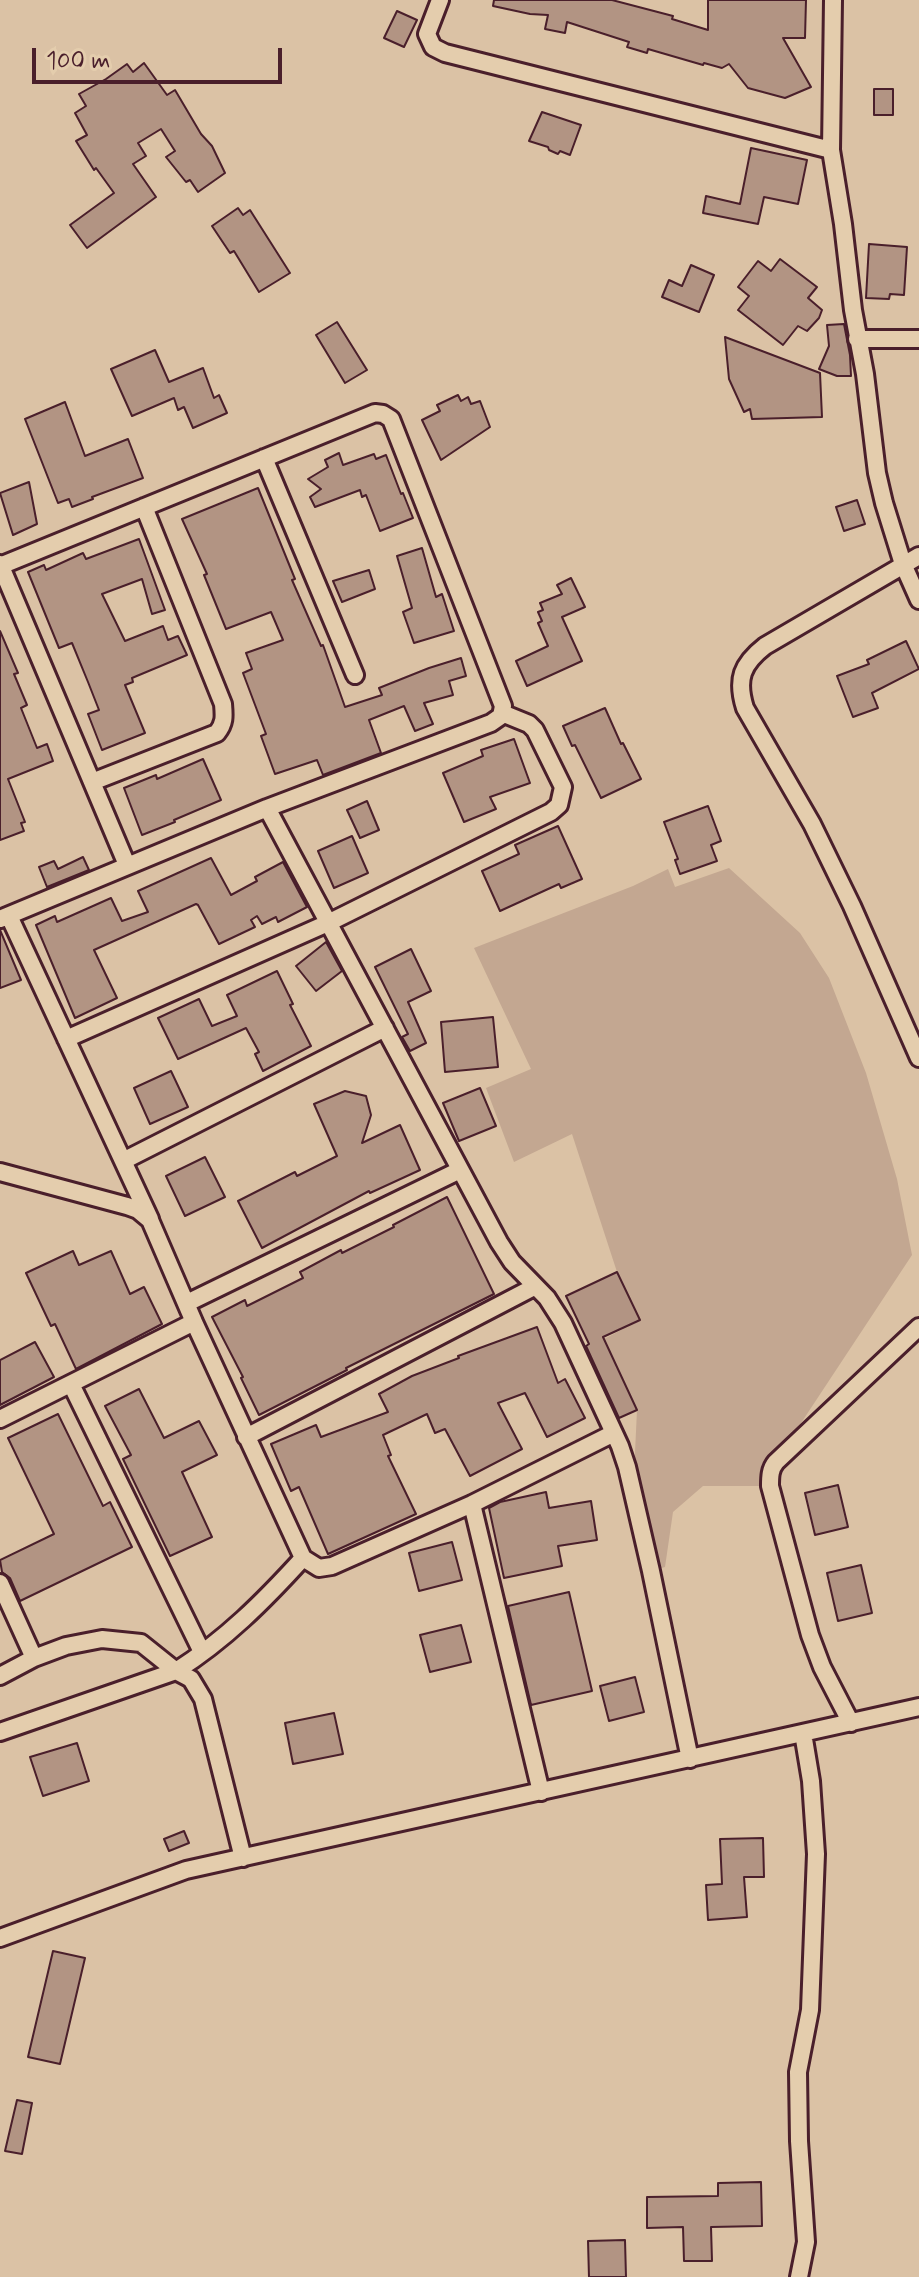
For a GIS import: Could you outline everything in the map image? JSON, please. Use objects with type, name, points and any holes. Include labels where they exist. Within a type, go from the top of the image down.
[{"type":"street","points":[[440,0],[427,34],[433,47],[445,53],[831,150]]},
{"type":"street","points":[[833,0],[831,150],[857,339],[884,503],[903,564],[919,600]]},
{"type":"street","points":[[857,339],[919,339]]},
{"type":"street","points":[[127,865],[0,565],[375,413],[383,414],[391,419],[497,689],[503,706],[501,716],[491,723],[267,808],[4,917],[123,1161],[303,1558],[319,1568],[332,1566],[472,1504],[614,1433]]},
{"type":"street","points":[[264,458],[355,675]]},
{"type":"street","points":[[92,782],[217,733],[225,718],[223,704],[144,507]]},
{"type":"street","points":[[919,556],[749,658],[742,676],[741,695],[745,708],[819,837],[919,1058]]},
{"type":"street","points":[[66,1039],[328,923],[551,812],[559,805],[563,787],[535,730],[529,724],[502,713]]},
{"type":"street","points":[[267,808],[499,1242],[512,1262],[547,1298],[563,1323],[614,1433],[627,1467],[690,1759]]},
{"type":"street","points":[[123,1161],[385,1028]]},
{"type":"street","points":[[187,1303],[460,1170]]},
{"type":"street","points":[[0,1172],[127,1206],[150,1220]]},
{"type":"street","points":[[246,1437],[534,1287]]},
{"type":"street","points":[[0,1419],[194,1322]]},
{"type":"street","points":[[851,1723],[822,1667],[810,1635],[772,1496],[770,1477],[776,1462],[919,1327]]},
{"type":"street","points":[[71,1384],[202,1652]]},
{"type":"street","points":[[472,1504],[541,1792]]},
{"type":"street","points":[[0,1732],[176,1671],[259,1607],[303,1558]]},
{"type":"street","points":[[0,1583],[34,1658]]},
{"type":"street","points":[[0,1676],[66,1646],[102,1639],[141,1643],[191,1679],[203,1699],[243,1858]]},
{"type":"street","points":[[0,1938],[186,1870],[919,1707]]},
{"type":"street","points":[[799,2277],[806,2242],[798,2072],[810,2010],[816,1854],[811,1781],[803,1733]]},
{"type":"shaded area","points":[[729,868],[800,933],[829,978],[866,1073],[897,1179],[912,1255],[772,1467],[770,1486],[703,1486],[673,1512],[665,1567],[651,1571],[633,1495],[637,1410],[604,1339],[640,1320],[617,1272],[572,1134],[514,1162],[486,1088],[531,1069],[474,948],[633,886],[668,869],[675,887]]},
{"type":"building","points":[[494,0],[612,0],[673,16],[672,19],[708,30],[708,0],[806,0],[805,38],[783,38],[811,87],[785,98],[748,88],[729,64],[722,68],[648,49],[647,53],[627,47],[629,42],[567,22],[565,33],[545,29],[548,15],[493,6]]},
{"type":"building","points":[[397,11],[417,20],[404,47],[384,38]]},
{"type":"building","points":[[144,63],[167,95],[175,90],[201,134],[212,146],[225,173],[198,192],[166,157],[175,151],[161,129],[138,143],[146,156],[133,164],[156,197],[87,248],[70,225],[114,193],[96,168],[94,170],[76,141],[87,135],[75,113],[86,106],[79,94],[127,64],[133,72]]},
{"type":"building","points":[[874,89],[893,89],[893,115],[874,115]]},
{"type":"building","points":[[542,112],[581,125],[570,155],[560,151],[558,154],[529,141]]},
{"type":"building","points":[[751,148],[807,160],[798,204],[764,197],[758,224],[703,213],[706,196],[740,204]]},
{"type":"building","points":[[238,208],[243,215],[250,210],[290,273],[259,292],[234,251],[230,253],[212,226]]},
{"type":"building","points":[[869,244],[907,247],[904,295],[890,294],[889,299],[866,298]]},
{"type":"building","points":[[780,259],[817,287],[808,298],[822,310],[807,331],[798,326],[783,345],[738,310],[749,296],[738,287],[758,261],[771,271]]},
{"type":"building","points":[[691,265],[714,275],[699,312],[662,297],[669,280],[682,286]]},
{"type":"building","points":[[337,322],[367,370],[345,383],[316,335]]},
{"type":"building","points":[[844,324],[851,376],[837,376],[819,369],[829,346],[827,325]]},
{"type":"building","points":[[725,337],[820,373],[822,417],[752,419],[750,409],[744,412],[729,379]]},
{"type":"building","points":[[155,350],[169,382],[203,368],[214,398],[219,395],[227,413],[193,428],[184,407],[178,410],[174,398],[132,416],[111,369]]},
{"type":"building","points":[[458,395],[461,401],[468,397],[471,404],[480,401],[490,427],[441,460],[422,420],[440,411],[437,405]]},
{"type":"building","points":[[65,402],[85,456],[128,439],[143,478],[72,507],[69,499],[58,503],[25,419]]},
{"type":"building","points":[[339,453],[343,465],[374,454],[376,459],[386,455],[413,518],[380,531],[366,495],[362,497],[360,490],[315,507],[310,497],[321,489],[308,479],[328,467],[325,460]]},
{"type":"building","points":[[29,482],[37,524],[13,535],[0,493]]},
{"type":"building","points":[[258,488],[295,579],[292,580],[323,645],[345,707],[382,695],[379,688],[461,658],[466,676],[449,681],[453,695],[424,703],[433,724],[415,731],[404,706],[369,720],[381,753],[323,775],[317,760],[275,774],[261,736],[266,734],[243,673],[252,669],[246,653],[283,640],[271,612],[226,629],[204,575],[207,574],[182,519]]},
{"type":"building","points":[[857,500],[865,524],[844,531],[836,507]]},
{"type":"building","points":[[139,539],[165,610],[152,614],[142,579],[102,594],[125,641],[163,626],[168,640],[178,636],[187,655],[132,678],[133,682],[125,685],[145,733],[102,750],[88,714],[99,710],[72,643],[59,648],[28,572],[44,565],[46,570],[83,553],[86,559]]},
{"type":"building","points":[[422,548],[436,597],[442,594],[454,631],[414,643],[403,612],[412,608],[397,556]]},
{"type":"building","points":[[369,570],[375,589],[342,602],[333,581]]},
{"type":"building","points":[[571,578],[585,607],[562,617],[582,661],[527,686],[516,661],[548,646],[538,623],[542,621],[538,612],[543,610],[540,603],[562,594],[557,585]]},
{"type":"building","points":[[0,631],[18,673],[14,674],[27,705],[21,708],[37,748],[47,744],[53,761],[8,779],[25,822],[21,823],[24,831],[0,840]]},
{"type":"building","points":[[906,641],[919,669],[872,693],[878,708],[853,717],[837,676],[869,664],[867,660]]},
{"type":"building","points":[[605,708],[641,779],[601,798],[563,726]]},
{"type":"building","points":[[514,739],[530,783],[490,797],[496,809],[464,822],[443,773],[483,756],[481,750]]},
{"type":"building","points":[[203,759],[221,800],[142,835],[124,788],[156,775],[157,779]]},
{"type":"building","points":[[367,801],[379,830],[360,838],[347,810]]},
{"type":"building","points":[[708,806],[721,841],[711,845],[717,861],[680,874],[675,860],[678,859],[664,822]]},
{"type":"building","points":[[558,826],[582,879],[561,888],[559,884],[500,911],[482,871],[519,854],[515,845]]},
{"type":"building","points":[[352,836],[368,873],[334,888],[318,851]]},
{"type":"building","points":[[83,857],[89,870],[47,887],[39,867],[54,861],[58,869]]},
{"type":"building","points":[[211,858],[231,895],[283,862],[307,907],[278,922],[276,917],[262,924],[257,916],[251,920],[255,927],[219,944],[196,904],[94,950],[117,998],[75,1018],[36,925],[55,916],[57,922],[111,898],[122,921],[148,912],[138,891]]},
{"type":"building","points":[[0,930],[21,980],[0,988]]},
{"type":"building","points":[[326,942],[342,971],[316,991],[296,966]]},
{"type":"building","points":[[411,949],[431,991],[408,1002],[426,1043],[410,1051],[402,1037],[408,1034],[375,967]]},
{"type":"building","points":[[277,971],[311,1046],[263,1071],[255,1054],[259,1052],[246,1028],[178,1059],[158,1018],[199,999],[212,1026],[237,1016],[227,995]]},
{"type":"building","points":[[493,1017],[498,1067],[445,1072],[441,1022]]},
{"type":"building","points":[[171,1071],[188,1107],[150,1124],[134,1088]]},
{"type":"building","points":[[480,1088],[496,1126],[459,1141],[443,1103]]},
{"type":"building","points":[[345,1091],[366,1096],[371,1115],[362,1143],[400,1125],[420,1170],[369,1191],[262,1248],[238,1201],[295,1172],[297,1176],[337,1156],[314,1104]]},
{"type":"building","points":[[205,1157],[225,1197],[185,1216],[166,1176]]},
{"type":"building","points":[[447,1197],[494,1294],[259,1415],[212,1317],[245,1300],[247,1306],[303,1278],[300,1272],[394,1227]]},
{"type":"building","points":[[73,1251],[79,1265],[111,1251],[130,1294],[144,1287],[162,1324],[76,1369],[26,1273]]},
{"type":"building","points":[[617,1272],[640,1320],[603,1337],[637,1410],[619,1418],[566,1296]]},
{"type":"building","points":[[537,1327],[558,1383],[565,1379],[585,1418],[547,1437],[525,1393],[498,1403],[522,1449],[470,1476],[445,1429],[435,1433],[427,1414],[383,1435],[391,1455],[388,1456],[416,1514],[328,1554],[299,1487],[291,1491],[271,1444],[316,1425],[321,1437],[388,1412],[379,1394],[458,1356]]},
{"type":"building","points":[[35,1342],[54,1377],[0,1405],[0,1360]]},
{"type":"building","points":[[139,1389],[164,1438],[199,1421],[217,1455],[182,1472],[212,1537],[170,1556],[123,1459],[131,1455],[105,1406]]},
{"type":"building","points":[[58,1414],[103,1506],[110,1502],[132,1547],[20,1601],[10,1578],[2,1572],[0,1560],[54,1534],[8,1438]]},
{"type":"building","points":[[838,1485],[848,1527],[815,1535],[805,1493]]},
{"type":"building","points":[[546,1492],[549,1508],[591,1501],[597,1540],[558,1546],[562,1566],[504,1578],[489,1508],[500,1502]]},
{"type":"building","points":[[452,1542],[462,1580],[419,1591],[409,1553]]},
{"type":"building","points":[[861,1565],[872,1613],[838,1621],[827,1573]]},
{"type":"building","points":[[569,1592],[592,1691],[531,1705],[508,1606]]},
{"type":"building","points":[[461,1625],[471,1662],[430,1672],[420,1635]]},
{"type":"building","points":[[635,1677],[644,1712],[609,1721],[600,1686]]},
{"type":"building","points":[[334,1713],[343,1754],[293,1764],[285,1723]]},
{"type":"building","points":[[77,1743],[89,1781],[43,1796],[30,1757]]},
{"type":"building","points":[[184,1831],[189,1843],[169,1851],[164,1839]]},
{"type":"building","points":[[763,1838],[764,1877],[744,1877],[747,1917],[708,1920],[706,1885],[722,1884],[720,1839]]},
{"type":"building","points":[[53,1951],[85,1958],[60,2064],[28,2057]]},
{"type":"building","points":[[17,2100],[32,2103],[22,2154],[5,2151]]},
{"type":"building","points":[[761,2182],[762,2226],[711,2227],[712,2261],[684,2261],[683,2227],[647,2228],[647,2197],[718,2196],[718,2183]]},
{"type":"building","points":[[625,2240],[626,2277],[589,2277],[588,2241]]}]
